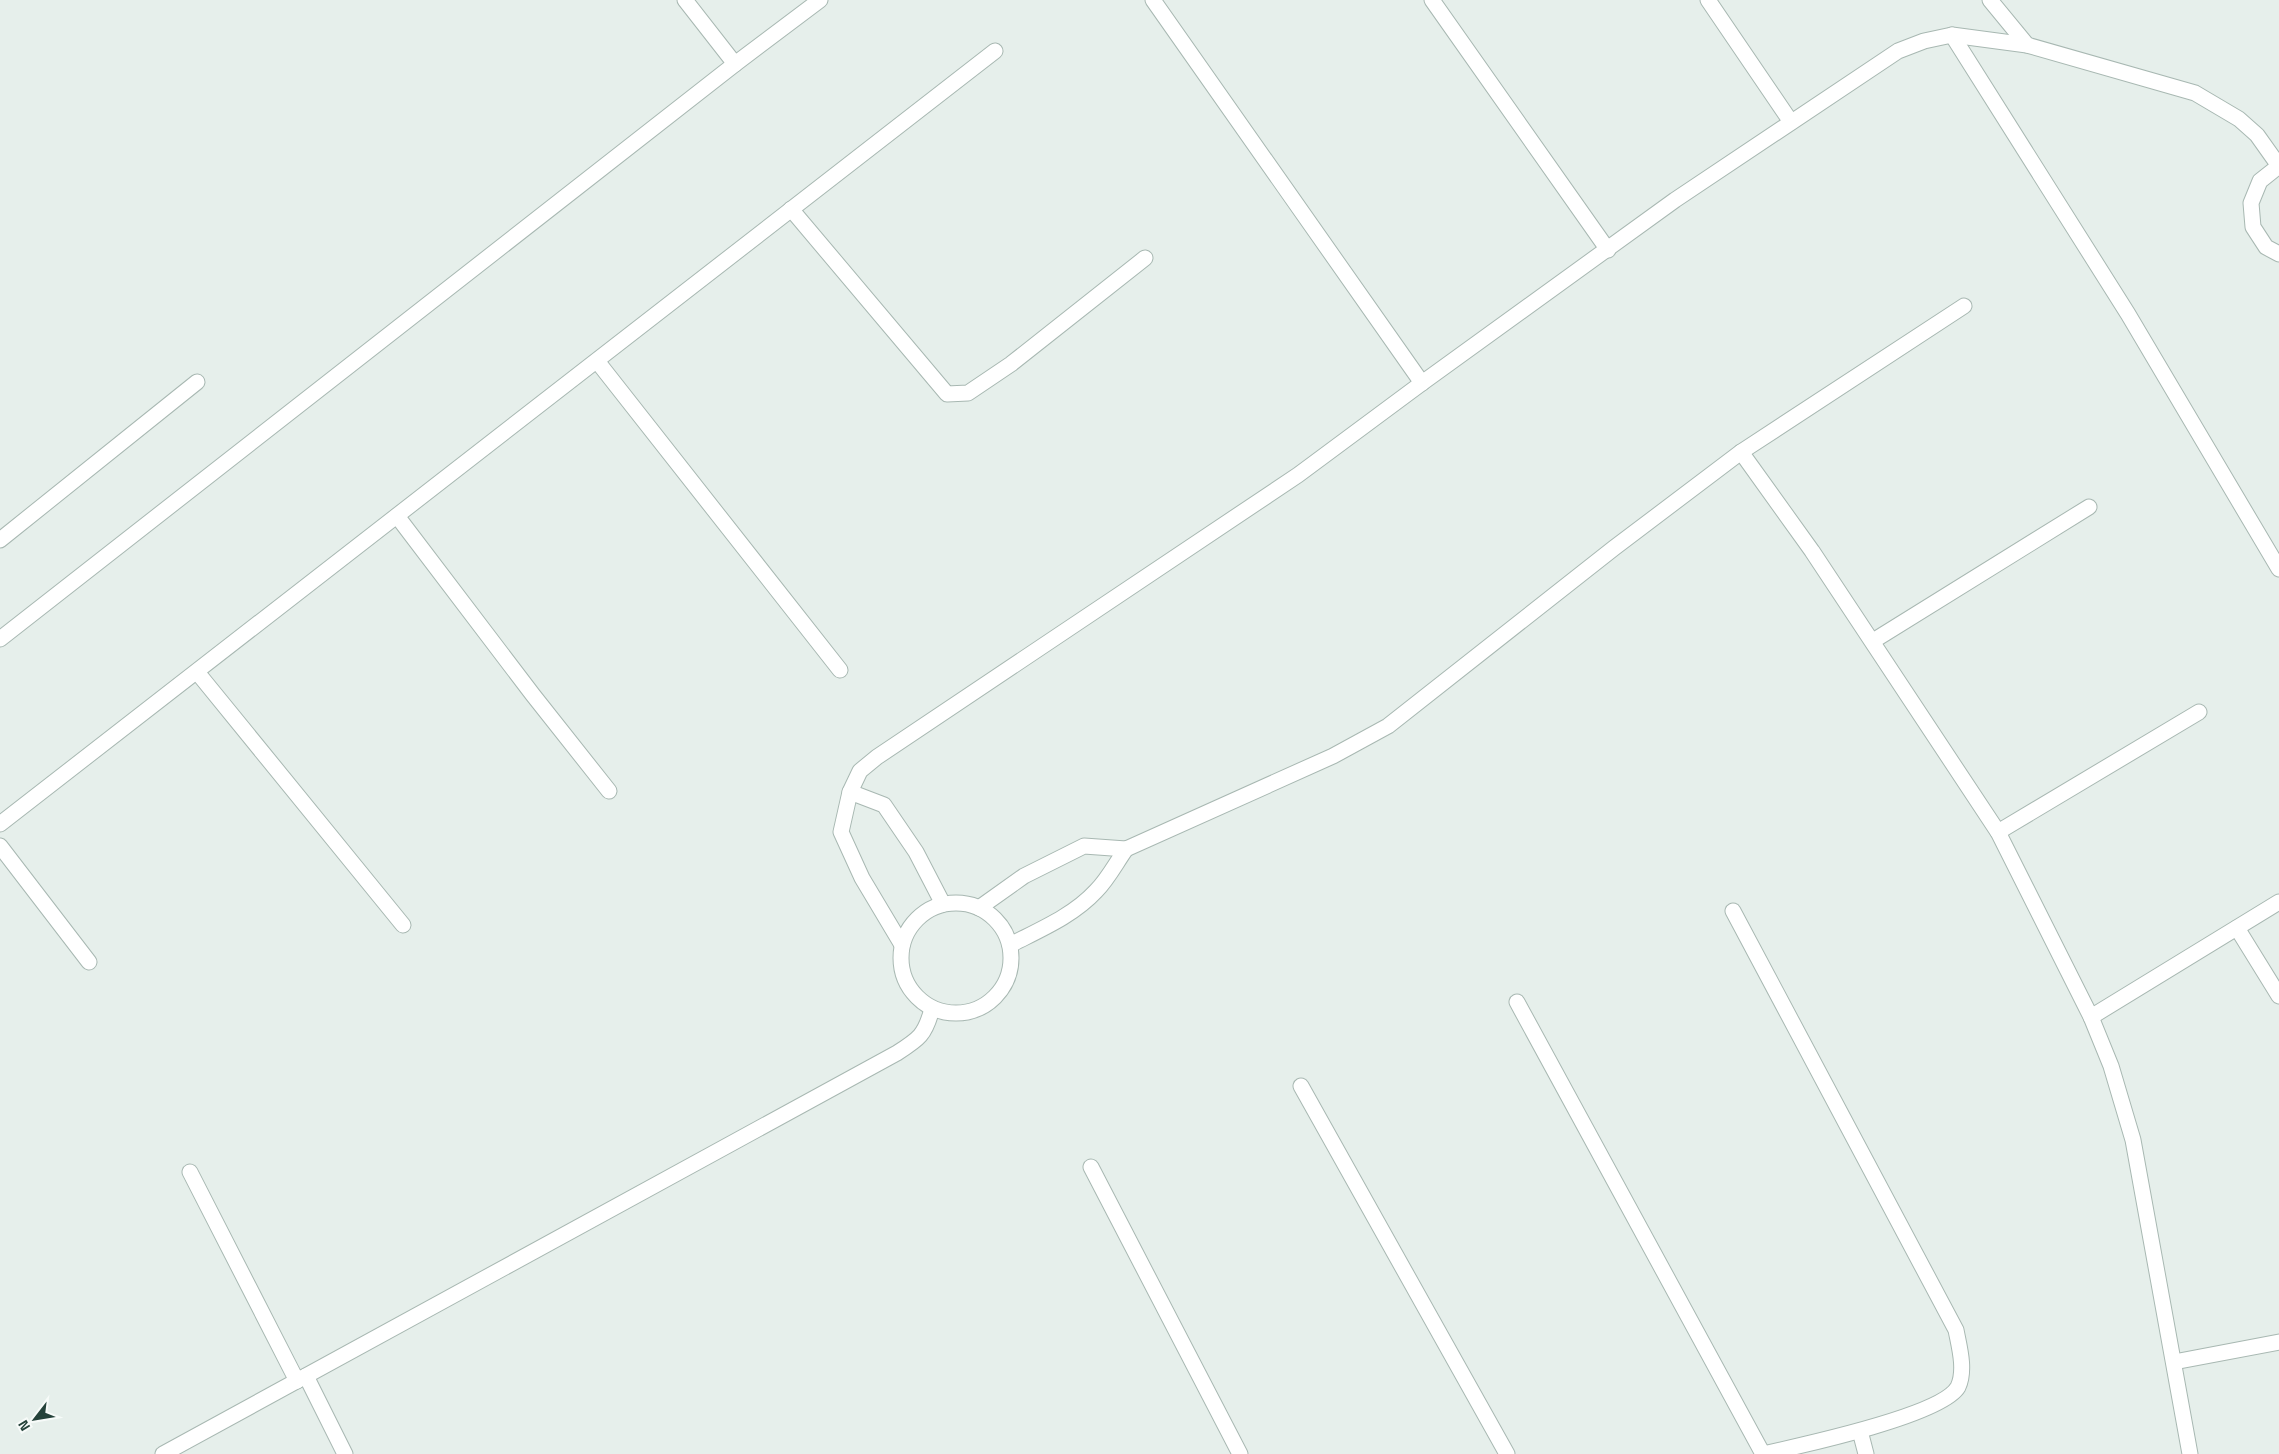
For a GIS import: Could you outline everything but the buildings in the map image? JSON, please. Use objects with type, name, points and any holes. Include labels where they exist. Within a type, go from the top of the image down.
[{"type":"street","points":[[685,0],[735,64]]},
{"type":"street","points":[[0,639],[735,64],[820,0]]},
{"type":"street","points":[[1153,0],[1422,382]]},
{"type":"street","points":[[1432,0],[1608,250]]},
{"type":"street","points":[[1708,0],[1791,122]]},
{"type":"street","points":[[1990,0],[2027,45]]},
{"type":"street","points":[[1952,35],[2128,314],[2279,569]]},
{"type":"street","points":[[902,945],[862,878],[841,832],[850,792],[860,771],[1298,476],[1422,382],[1608,250],[1791,122],[1898,51],[1924,41],[1952,35],[2027,45],[2195,93],[2239,119],[2256,135],[2279,166],[2260,181],[2251,203],[2253,227],[2266,247],[2279,254]]},
{"type":"street","points":[[0,824],[995,51]]},
{"type":"street","points":[[791,209],[947,394],[968,393],[1011,364],[1145,258]]},
{"type":"street","points":[[978,908],[1024,876],[1084,846],[1126,849],[1333,756],[1388,726],[1614,548],[1741,452],[1964,306]]},
{"type":"street","points":[[597,360],[840,670]]},
{"type":"street","points":[[0,540],[197,382]]},
{"type":"street","points":[[1741,452],[1812,551],[1998,832],[2091,1017],[2111,1066],[2133,1140],[2190,1454]]},
{"type":"street","points":[[1872,640],[2089,507]]},
{"type":"street","points":[[397,516],[533,695],[609,791]]},
{"type":"street","points":[[197,672],[403,925]]},
{"type":"street","points":[[1998,832],[2199,712]]},
{"type":"street","points":[[850,792],[884,805],[916,852],[943,904]]},
{"type":"street","points":[[0,846],[89,962]]},
{"type":"street","points":[[1010,945],[1060,918],[1097,891],[1126,849]]},
{"type":"street","points":[[2091,1017],[2279,902]]},
{"type":"street","points":[[962,903],[978,908],[998,923],[1010,945],[1010,970],[1000,992],[981,1009],[957,1014],[932,1009],[913,993],[902,971],[902,945],[910,927],[924,912],[943,904],[962,903]]},
{"type":"street","points":[[1517,1002],[1763,1454],[1860,1431],[1946,1400],[1958,1386],[1962,1363],[1956,1330],[1733,911]]},
{"type":"street","points":[[2237,928],[2279,996]]},
{"type":"street","points":[[163,1454],[897,1054],[919,1040],[927,1027],[932,1009]]},
{"type":"street","points":[[1301,1086],[1507,1454]]},
{"type":"street","points":[[1091,1167],[1240,1454]]},
{"type":"street","points":[[190,1172],[302,1379],[345,1454]]},
{"type":"street","points":[[2174,1362],[2279,1342]]},
{"type":"street","points":[[1860,1431],[1866,1454]]}]
